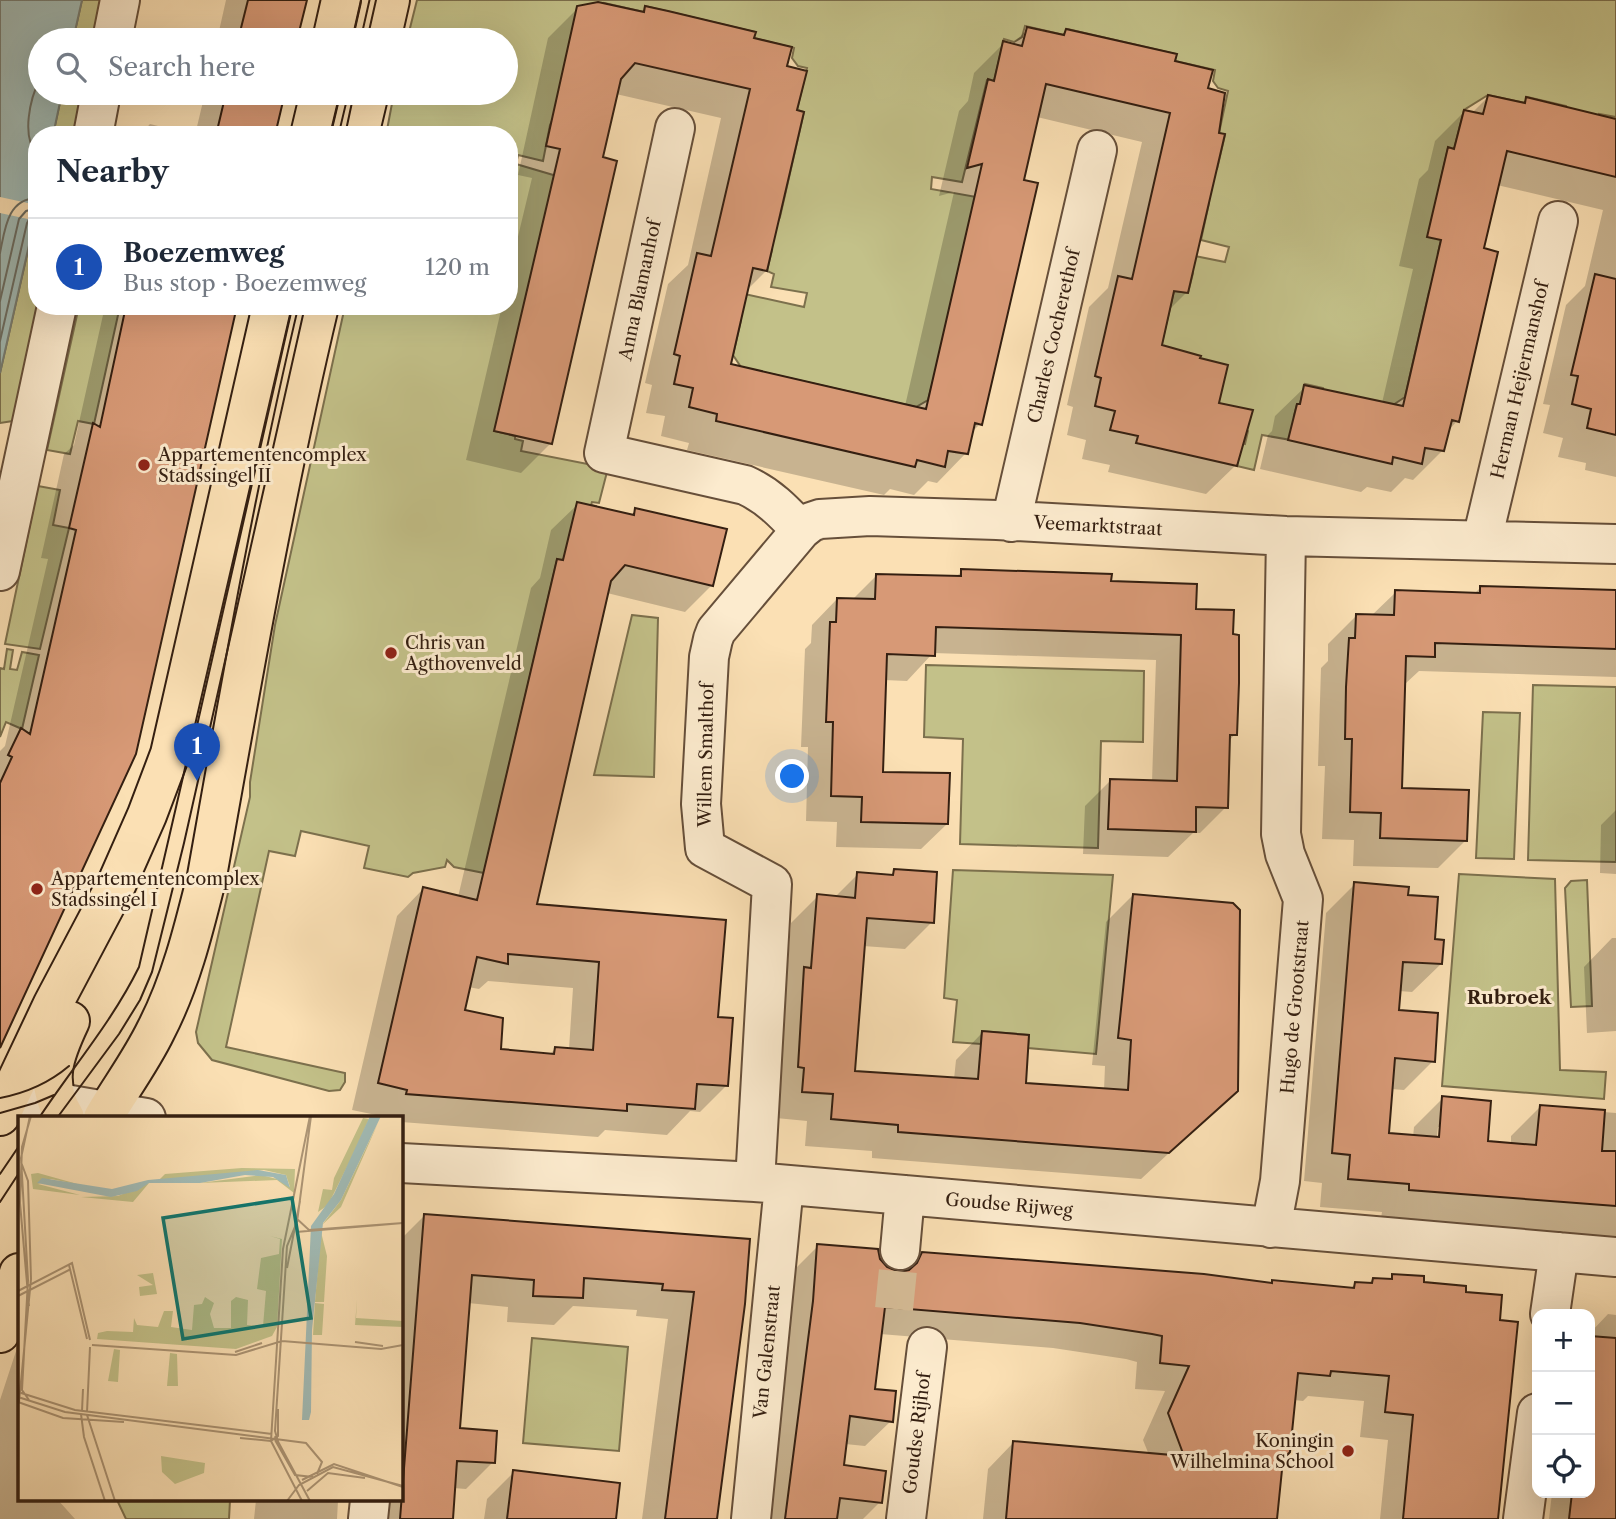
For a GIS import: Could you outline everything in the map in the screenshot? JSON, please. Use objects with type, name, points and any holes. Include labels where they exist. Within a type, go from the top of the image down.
[{"type":"main road","points":[[335,28],[341,0]]},
{"type":"main road","points":[[384,28],[390,0]]},
{"type":"main road","points":[[312,126],[317,105]]},
{"type":"main road","points":[[361,126],[366,105]]},
{"type":"main road","points":[[28,1108],[53,1004],[117,883],[147,816],[170,754],[270,315]]},
{"type":"main road","points":[[105,1114],[157,1029],[182,968],[200,905],[257,594],[317,315]]},
{"type":"main road","points":[[0,1333],[18,1276]]},
{"type":"street","points":[[114,28],[120,0]]},
{"type":"street","points":[[95,126],[99,105]]},
{"type":"street","name":"Anna Blamanhof","points":[[675,128],[604,453],[745,485],[777,504],[801,530]]},
{"type":"street","name":"Charles Cocherethof","points":[[1011,522],[1097,150]]},
{"type":"street","name":"Herman Heijermanshof","points":[[1482,540],[1558,221]]},
{"type":"street","points":[[0,571],[55,315]]},
{"type":"street","name":"Veemarktstraat","points":[[801,530],[811,522],[844,517],[1011,522],[1286,536],[1616,544]]},
{"type":"street","name":"Willem Smalthof","points":[[769,1184],[772,884],[705,848],[701,804],[709,657],[716,631],[801,530]]},
{"type":"street","name":"Hugo de Grootstraat","points":[[1271,1227],[1280,1181],[1303,899],[1285,853],[1281,834],[1286,536]]},
{"type":"street","points":[[28,1108],[126,1116]]},
{"type":"street","name":"Goudse Rijweg","points":[[402,1163],[769,1184],[1616,1257]]},
{"type":"street","name":"Van Galenstraat","points":[[751,1519],[769,1184]]},
{"type":"street","points":[[900,1250],[905,1195]]},
{"type":"street","points":[[1551,1309],[1559,1252]]},
{"type":"street","name":"Goudse Rijhof","points":[[906,1519],[927,1347]]},
{"type":"street","points":[[1523,1519],[1534,1435]]},
{"type":"shaded area","points":[[82,0],[112,0],[106,28],[76,28]]},
{"type":"shaded area","points":[[417,0],[1616,0],[1616,117],[1599,114],[1597,120],[1565,112],[1566,106],[1527,97],[1525,103],[1488,95],[1464,110],[1454,149],[1448,148],[1440,183],[1441,240],[1438,253],[1445,254],[1429,292],[1405,397],[1393,405],[1322,395],[1323,388],[1305,384],[1294,416],[1297,417],[1291,440],[1262,435],[1254,470],[1237,466],[1242,443],[1245,444],[1248,431],[1230,412],[1154,377],[1174,291],[1188,293],[1193,273],[1190,255],[1225,262],[1229,247],[1201,240],[1209,203],[1210,169],[1217,169],[1225,135],[1219,133],[1228,91],[1218,88],[1213,81],[1215,70],[1175,61],[1176,54],[1067,29],[1064,35],[1025,26],[1022,37],[1014,42],[1004,39],[994,81],[987,80],[962,182],[932,177],[931,189],[982,198],[928,400],[916,407],[741,367],[733,355],[741,320],[740,293],[804,307],[807,293],[771,287],[774,274],[767,271],[772,250],[766,249],[780,217],[804,112],[797,110],[807,68],[798,66],[792,58],[794,48],[754,38],[755,32],[645,6],[644,12],[604,3],[550,125],[543,161],[518,155],[518,126],[388,126],[392,105],[518,105],[518,28],[410,28]]},
{"type":"shaded area","points":[[59,105],[88,105],[83,126],[55,126]]},
{"type":"shaded area","points":[[518,165],[560,177],[495,431],[523,441],[521,451],[608,468],[599,503],[592,502],[591,505],[596,506],[593,521],[563,560],[557,560],[484,873],[454,867],[447,860],[445,867],[413,873],[408,877],[364,868],[369,846],[301,831],[295,856],[269,851],[226,1047],[345,1073],[345,1082],[340,1090],[329,1091],[212,1060],[198,1043],[196,1032],[250,797],[250,782],[275,625],[343,315],[518,315]]},
{"type":"shaded area","points":[[28,250],[28,315],[41,315],[19,420],[0,423],[0,373]]},
{"type":"shaded area","points":[[77,315],[118,315],[94,424],[78,421],[70,454],[47,450]]},
{"type":"shaded area","points":[[38,486],[60,490],[53,525],[69,528],[40,649],[5,644]]},
{"type":"shaded area","points":[[632,615],[658,618],[654,777],[594,775]]},
{"type":"shaded area","points":[[7,649],[13,650],[10,669],[17,670],[22,652],[39,655],[22,729],[6,722],[0,737],[0,668],[4,669]]},
{"type":"shaded area","points":[[926,665],[1144,671],[1143,742],[1101,741],[1098,848],[960,844],[963,739],[924,737]]},
{"type":"shaded area","points":[[1533,685],[1616,687],[1616,862],[1528,860]]},
{"type":"shaded area","points":[[1483,712],[1520,713],[1514,859],[1476,858]]},
{"type":"shaded area","points":[[953,870],[1113,875],[1096,1054],[1028,1048],[1029,1035],[982,1031],[981,1044],[953,1042],[957,1000],[944,998]]},
{"type":"shaded area","points":[[1459,874],[1555,879],[1560,1070],[1606,1072],[1604,1099],[1442,1086]]},
{"type":"shaded area","points":[[1587,880],[1592,1006],[1571,1007],[1565,888],[1571,881]]},
{"type":"shaded area","points":[[532,1338],[628,1347],[619,1451],[523,1443]]},
{"type":"shaded area","points":[[118,1502],[230,1502],[229,1519],[126,1519]]},
{"type":"water","points":[[0,0],[82,0],[76,28],[28,28],[28,105],[59,105],[55,126],[28,126],[28,250],[0,373]]},
{"type":"pier","points":[[0,197],[28,203],[28,219],[0,213]]},
{"type":"building","points":[[248,0],[307,0],[300,28],[241,28]]},
{"type":"building","points":[[598,2],[644,12],[645,6],[756,32],[754,38],[792,47],[787,66],[807,71],[797,110],[804,112],[767,271],[753,268],[731,364],[926,409],[982,164],[967,168],[988,79],[994,81],[1003,41],[1022,46],[1027,27],[1064,35],[1066,29],[1177,54],[1175,61],[1213,70],[1208,88],[1225,93],[1219,133],[1225,134],[1188,293],[1174,291],[1162,345],[1228,365],[1219,403],[1253,410],[1237,466],[1136,443],[1138,436],[1110,430],[1115,411],[1095,406],[1101,378],[1095,376],[1118,276],[1132,279],[1170,113],[1046,84],[1024,180],[1038,183],[982,425],[975,423],[968,454],[948,451],[945,467],[917,460],[915,467],[716,421],[717,414],[689,407],[693,388],[674,384],[680,356],[674,354],[697,253],[711,256],[750,89],[635,63],[621,79],[603,157],[617,161],[552,444],[494,431],[560,149],[546,146],[577,6]]},
{"type":"building","points":[[1488,95],[1525,103],[1526,97],[1616,119],[1616,177],[1507,151],[1484,248],[1498,252],[1459,422],[1452,420],[1444,451],[1425,448],[1422,464],[1393,457],[1392,464],[1288,440],[1304,385],[1403,406],[1441,240],[1427,237],[1448,147],[1454,149],[1464,110],[1483,114]]},
{"type":"building","points":[[223,105],[282,105],[277,126],[218,126]]},
{"type":"building","points":[[1595,274],[1616,279],[1616,435],[1587,428],[1591,409],[1572,404],[1578,376],[1571,375]]},
{"type":"building","points":[[124,315],[235,315],[136,754],[0,1048],[0,783],[12,757],[8,755],[21,728],[30,734],[76,530],[69,528],[93,423],[100,427]]},
{"type":"building","points":[[577,502],[634,515],[635,508],[727,529],[713,586],[625,565],[611,581],[537,904],[726,920],[718,1017],[733,1018],[728,1086],[697,1084],[695,1109],[627,1104],[627,1111],[406,1094],[407,1090],[378,1083],[423,887],[477,900],[557,559],[563,560]],"holes":[[[508,954],[599,962],[593,1050],[555,1047],[554,1054],[501,1049],[503,1018],[465,1010],[477,957],[508,964]]]},
{"type":"building","points":[[961,569],[1112,574],[1111,581],[1197,584],[1196,609],[1234,610],[1233,634],[1239,635],[1239,683],[1237,735],[1230,735],[1228,808],[1196,807],[1196,832],[1108,829],[1110,779],[1177,781],[1181,635],[936,627],[935,656],[887,654],[883,772],[950,773],[948,824],[861,822],[862,797],[831,796],[833,722],[826,722],[830,622],[836,622],[837,598],[875,599],[876,574],[961,576]]},
{"type":"building","points":[[1480,586],[1616,590],[1616,649],[1435,643],[1435,657],[1406,656],[1402,788],[1469,790],[1467,841],[1380,838],[1381,813],[1350,812],[1352,739],[1345,739],[1346,687],[1349,638],[1355,638],[1356,614],[1394,615],[1395,590],[1480,593]]},
{"type":"building","points":[[894,869],[937,872],[934,923],[867,918],[855,1071],[978,1079],[982,1031],[1029,1035],[1026,1083],[1128,1090],[1131,1040],[1118,1038],[1133,894],[1233,903],[1240,910],[1238,1091],[1169,1153],[898,1132],[898,1125],[831,1119],[833,1094],[802,1092],[804,1068],[798,1067],[804,967],[811,968],[817,894],[855,898],[857,872],[893,875]]},
{"type":"building","points":[[1354,882],[1409,887],[1408,895],[1438,897],[1435,939],[1444,940],[1442,964],[1403,962],[1399,1010],[1438,1013],[1435,1062],[1395,1058],[1389,1133],[1439,1137],[1442,1096],[1491,1101],[1488,1141],[1536,1145],[1540,1105],[1605,1110],[1602,1151],[1616,1151],[1616,1206],[1409,1190],[1409,1184],[1348,1179],[1350,1155],[1332,1153]]},
{"type":"building","points":[[424,1214],[750,1239],[745,1304],[717,1519],[665,1519],[694,1292],[662,1290],[663,1284],[584,1278],[583,1298],[533,1296],[534,1280],[472,1275],[460,1428],[497,1431],[495,1463],[457,1461],[453,1519],[400,1519]]},
{"type":"building","points":[[817,1244],[878,1249],[880,1259],[887,1267],[899,1272],[909,1270],[917,1263],[922,1252],[1354,1288],[1355,1282],[1372,1283],[1373,1278],[1392,1279],[1392,1274],[1424,1276],[1424,1282],[1466,1286],[1466,1292],[1502,1295],[1500,1320],[1518,1322],[1498,1519],[1403,1519],[1413,1415],[1385,1412],[1389,1376],[1331,1371],[1330,1376],[1298,1373],[1290,1452],[1283,1460],[1277,1519],[1006,1519],[1013,1441],[1184,1456],[1168,1413],[1189,1366],[1160,1363],[1162,1336],[1152,1334],[1080,1323],[885,1307],[875,1389],[896,1391],[893,1422],[850,1416],[844,1465],[886,1471],[882,1503],[840,1498],[837,1519],[785,1519],[813,1301]]},
{"type":"building","points":[[1595,1336],[1616,1338],[1616,1519],[1569,1519],[1571,1498],[1595,1498]]},
{"type":"building","points":[[513,1470],[620,1483],[616,1519],[507,1519]]},
{"type":"tunnel","points":[[894,1309],[900,1250]]},
{"type":"tram line","points":[[355,28],[361,0]]},
{"type":"tram line","points":[[370,28],[376,0]]},
{"type":"tram line","points":[[332,126],[337,105]]},
{"type":"tram line","points":[[347,126],[351,105]]},
{"type":"tram line","points":[[40,1116],[104,1026],[139,967],[290,315]]},
{"type":"tram line","points":[[58,1116],[119,1034],[140,1000],[152,972],[184,843],[303,315]]},
{"type":"tram line","points":[[0,1098],[37,1086],[69,1066]]},
{"type":"tram line","points":[[0,1113],[54,1095]]},
{"type":"tram line","points":[[0,1174],[18,1147]]},
{"type":"tram line","points":[[0,1202],[18,1175]]},
{"type":"place","name":"Appartementencomplex Stadssingel II","points":[[144,465]]},
{"type":"place","name":"Chris van Agthovenveld","points":[[391,653]]},
{"type":"place","name":"Boezemweg","points":[[197,781]]},
{"type":"place","name":"Appartementencomplex Stadssingel I","points":[[37,889]]},
{"type":"place","name":"Koningin Wilhelmina School","points":[[1348,1451]]},
{"type":"district","name":"Rubroek","points":[[1509,997]]}]
